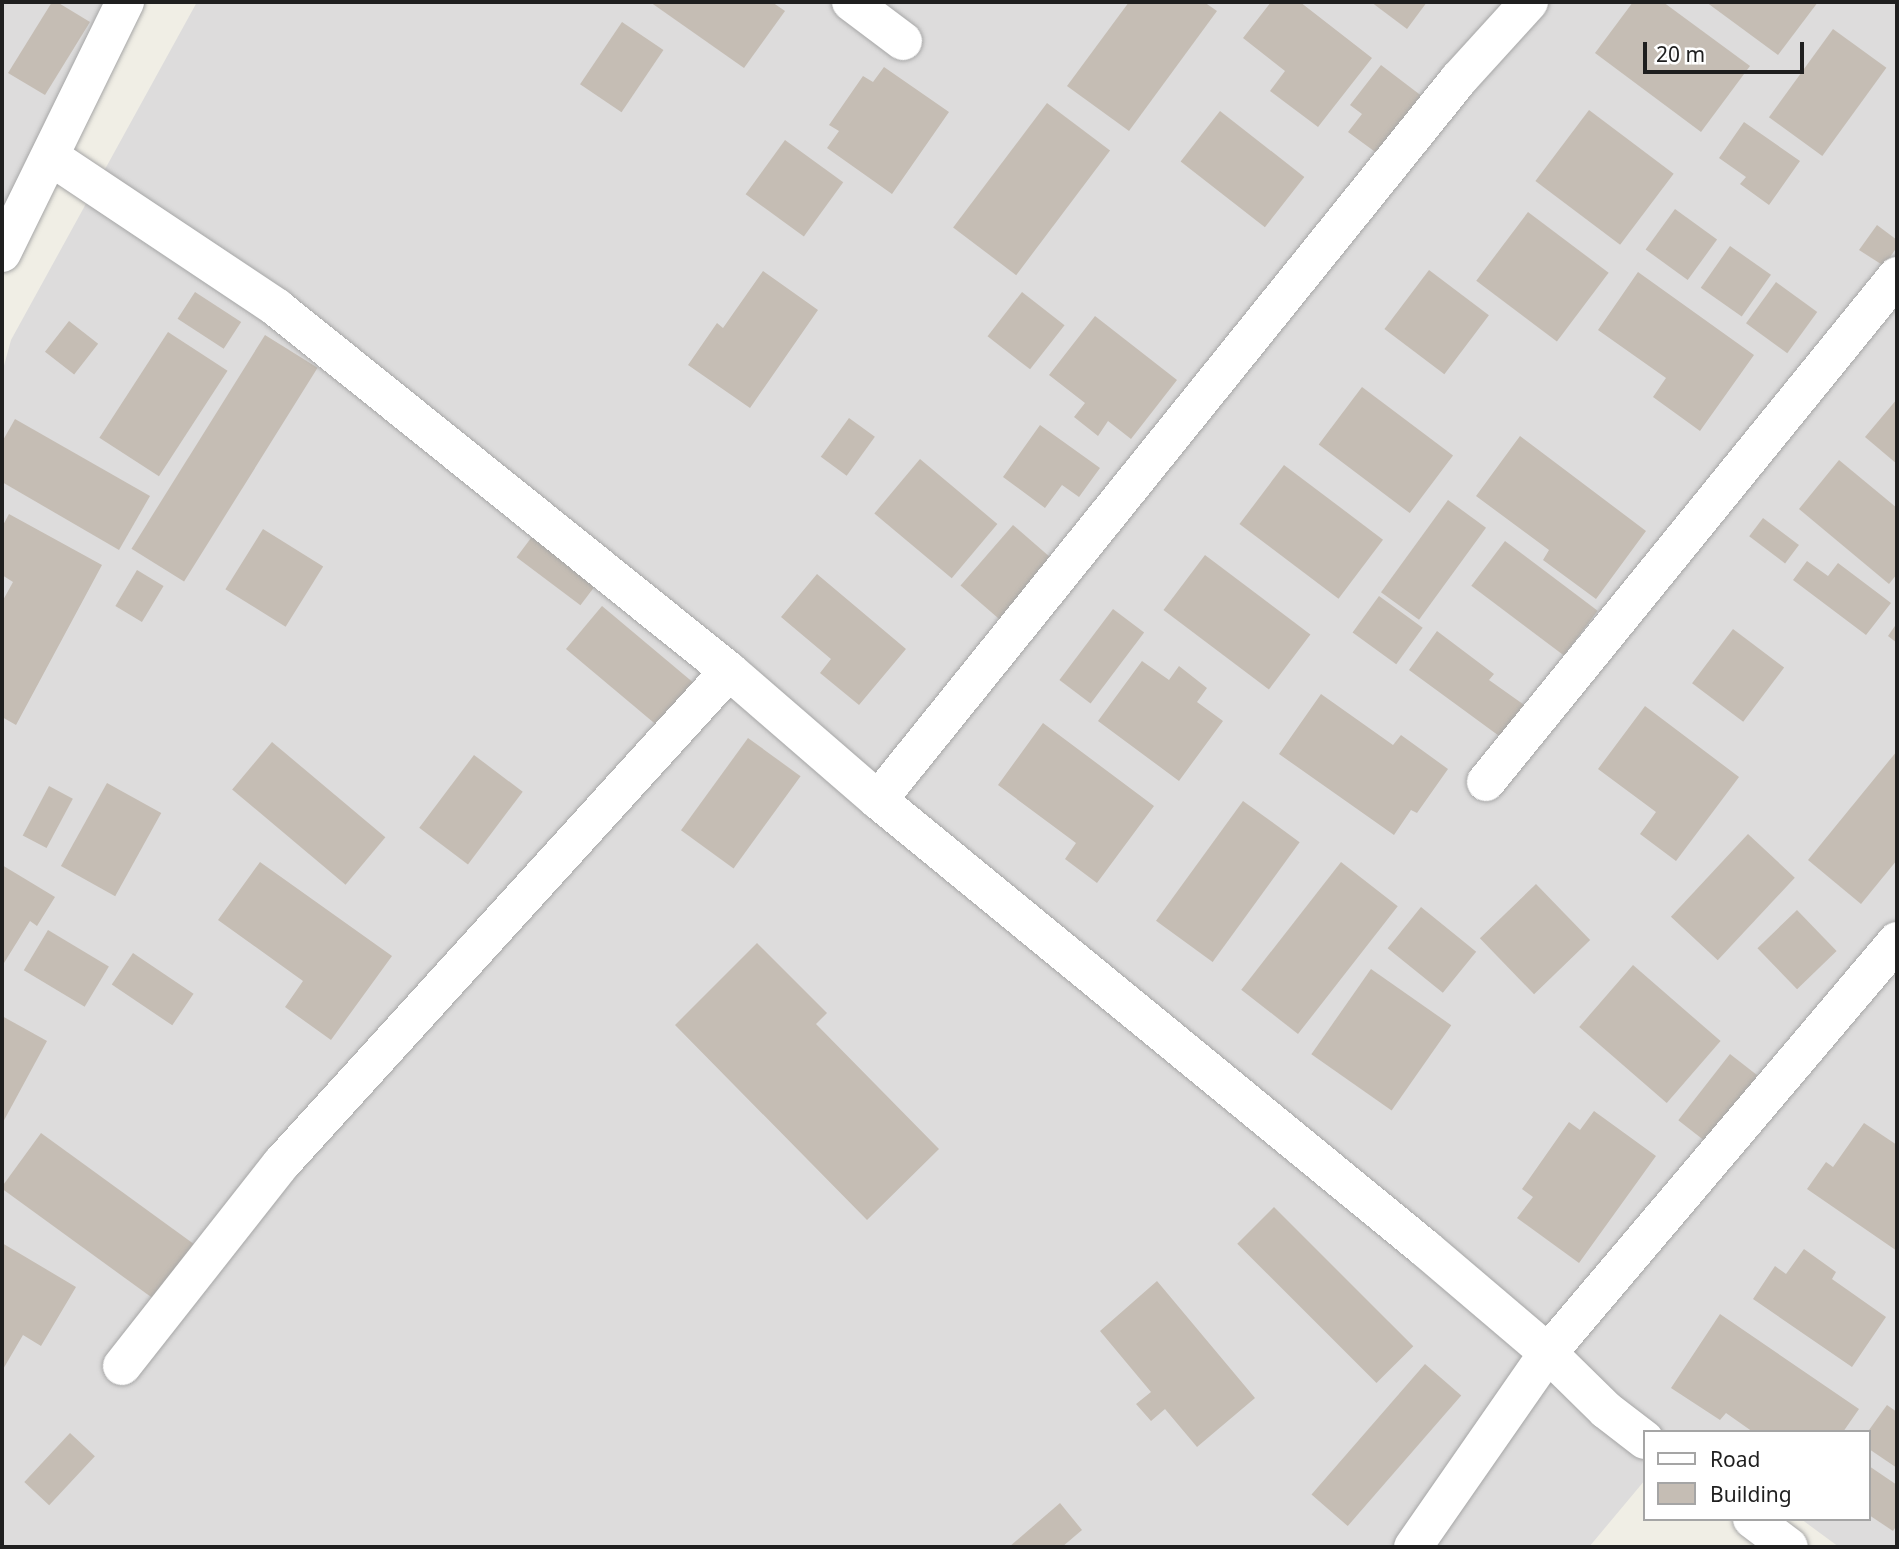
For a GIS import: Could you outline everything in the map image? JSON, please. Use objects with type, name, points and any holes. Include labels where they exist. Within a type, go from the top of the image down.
[{"type":"street","points":[[2,253],[125,2]]},
{"type":"street","points":[[851,2],[903,41]]},
{"type":"street","points":[[878,800],[1459,79],[1529,2]]},
{"type":"street","points":[[51,157],[277,308],[729,671],[878,800],[1426,1249],[1548,1353],[1606,1410],[1644,1439]]},
{"type":"street","points":[[1486,782],[1897,276]]},
{"type":"street","points":[[122,1366],[281,1164],[729,671]]},
{"type":"street","points":[[1413,1547],[1548,1353],[1897,941]]},
{"type":"street","points":[[1755,1521],[1789,1547]]},
{"type":"shaded area","points":[[2,2],[131,2],[2,253]]},
{"type":"shaded area","points":[[197,2],[1897,2],[1897,1547],[1839,1547],[1804,1521],[1871,1521],[1871,1430],[1644,1430],[1644,1481],[1589,1547],[2,1547],[2,373],[11,340]]},
{"type":"building","points":[[52,2],[57,2],[90,22],[45,95],[8,73]]},
{"type":"building","points":[[650,2],[772,2],[785,11],[744,68]]},
{"type":"building","points":[[1129,2],[1204,2],[1217,11],[1129,131],[1067,86]]},
{"type":"building","points":[[1271,2],[1300,2],[1372,58],[1318,127],[1270,91],[1285,71],[1243,38]]},
{"type":"building","points":[[1371,2],[1427,2],[1407,29]]},
{"type":"building","points":[[1633,2],[1663,2],[1750,66],[1701,132],[1595,53]]},
{"type":"building","points":[[1706,2],[1818,2],[1778,55]]},
{"type":"building","points":[[622,22],[663,50],[622,112],[580,84]]},
{"type":"building","points":[[1833,29],[1886,68],[1822,156],[1769,117]]},
{"type":"building","points":[[1381,65],[1423,97],[1378,154],[1348,132],[1362,114],[1350,105]]},
{"type":"building","points":[[884,67],[949,112],[892,194],[827,148],[839,131],[829,125],[863,76],[873,82]]},
{"type":"building","points":[[1047,103],[1110,151],[1016,275],[953,228]]},
{"type":"building","points":[[1589,110],[1674,174],[1620,245],[1535,181]]},
{"type":"building","points":[[1220,111],[1304,177],[1265,227],[1181,161]]},
{"type":"building","points":[[1744,122],[1800,161],[1769,205],[1740,184],[1746,177],[1719,158]]},
{"type":"building","points":[[785,140],[843,182],[804,237],[746,194]]},
{"type":"building","points":[[1675,209],[1717,240],[1688,280],[1646,249]]},
{"type":"building","points":[[1528,212],[1609,273],[1557,341],[1476,281]]},
{"type":"building","points":[[1877,225],[1897,240],[1897,247],[1884,266],[1859,250]]},
{"type":"building","points":[[1730,246],[1771,275],[1742,316],[1701,288]]},
{"type":"building","points":[[1429,270],[1489,315],[1444,374],[1384,329]]},
{"type":"building","points":[[763,271],[818,310],[750,408],[688,365],[717,323],[723,328]]},
{"type":"building","points":[[1638,272],[1754,355],[1700,431],[1653,397],[1666,378],[1598,330]]},
{"type":"building","points":[[1776,282],[1817,312],[1787,353],[1746,323]]},
{"type":"building","points":[[195,292],[241,322],[224,349],[178,319]]},
{"type":"building","points":[[1022,292],[1065,325],[1030,369],[988,336]]},
{"type":"building","points":[[1095,316],[1177,380],[1131,439],[1108,421],[1098,436],[1074,417],[1085,403],[1049,375]]},
{"type":"building","points":[[69,321],[98,344],[74,375],[45,352]]},
{"type":"building","points":[[168,332],[228,371],[159,476],[99,438]]},
{"type":"building","points":[[265,335],[318,368],[184,582],[131,549]]},
{"type":"building","points":[[1362,387],[1453,456],[1410,513],[1319,445]]},
{"type":"building","points":[[1897,399],[1897,464],[1865,437]]},
{"type":"building","points":[[849,418],[875,437],[847,476],[821,457]]},
{"type":"building","points":[[15,419],[150,496],[119,550],[2,482],[2,442]]},
{"type":"building","points":[[1040,425],[1100,468],[1079,497],[1062,485],[1045,508],[1003,477]]},
{"type":"building","points":[[1520,436],[1646,531],[1596,599],[1543,560],[1549,550],[1476,496]]},
{"type":"building","points":[[920,459],[997,524],[952,578],[874,513]]},
{"type":"building","points":[[1839,460],[1897,508],[1897,574],[1889,584],[1799,509]]},
{"type":"building","points":[[1284,465],[1383,540],[1338,599],[1239,524]]},
{"type":"building","points":[[1448,500],[1486,528],[1419,620],[1381,592]]},
{"type":"building","points":[[9,514],[102,565],[16,725],[2,717],[2,602],[13,582],[2,575],[2,527]]},
{"type":"building","points":[[1763,518],[1799,545],[1785,563],[1749,536]]},
{"type":"building","points":[[1013,525],[1061,566],[1008,627],[961,585]]},
{"type":"building","points":[[263,529],[323,567],[286,627],[225,589]]},
{"type":"building","points":[[537,530],[601,578],[580,605],[517,557]]},
{"type":"building","points":[[1505,541],[1598,611],[1564,656],[1471,586]]},
{"type":"building","points":[[1205,555],[1310,634],[1269,690],[1163,610]]},
{"type":"building","points":[[1807,561],[1828,576],[1838,563],[1891,603],[1866,635],[1793,580]]},
{"type":"building","points":[[137,570],[164,586],[142,622],[115,606]]},
{"type":"building","points":[[817,574],[906,649],[859,705],[820,673],[831,659],[781,617]]},
{"type":"building","points":[[1379,596],[1423,628],[1396,664],[1353,632]]},
{"type":"building","points":[[602,606],[699,687],[663,730],[566,649]]},
{"type":"building","points":[[1113,609],[1144,632],[1091,704],[1059,680]]},
{"type":"building","points":[[1897,623],[1897,643],[1888,636]]},
{"type":"building","points":[[1733,629],[1784,668],[1743,722],[1692,683]]},
{"type":"building","points":[[1437,631],[1494,674],[1489,680],[1530,709],[1506,741],[1409,670]]},
{"type":"building","points":[[1142,661],[1169,680],[1179,666],[1207,688],[1197,702],[1223,721],[1179,781],[1098,721]]},
{"type":"building","points":[[1321,694],[1393,745],[1401,735],[1448,769],[1417,813],[1411,810],[1394,835],[1279,754]]},
{"type":"building","points":[[1645,706],[1739,777],[1676,861],[1640,834],[1656,812],[1598,769]]},
{"type":"building","points":[[1043,723],[1154,806],[1097,883],[1065,859],[1076,843],[998,785]]},
{"type":"building","points":[[748,738],[801,776],[734,868],[681,830]]},
{"type":"building","points":[[272,742],[385,837],[346,885],[232,789]]},
{"type":"building","points":[[1897,751],[1897,860],[1861,904],[1808,860]]},
{"type":"building","points":[[474,755],[523,792],[468,864],[419,828]]},
{"type":"building","points":[[107,783],[161,813],[115,896],[61,866]]},
{"type":"building","points":[[49,786],[73,799],[47,848],[23,835]]},
{"type":"building","points":[[1243,801],[1300,842],[1213,962],[1156,921]]},
{"type":"building","points":[[1748,834],[1795,878],[1718,960],[1671,917]]},
{"type":"building","points":[[260,862],[392,956],[331,1040],[285,1007],[303,981],[218,920]]},
{"type":"building","points":[[1341,862],[1398,906],[1298,1034],[1241,990]]},
{"type":"building","points":[[2,865],[55,897],[37,926],[30,921],[4,963],[2,962]]},
{"type":"building","points":[[1536,884],[1590,940],[1534,994],[1480,938]]},
{"type":"building","points":[[1421,907],[1476,952],[1443,993],[1388,948]]},
{"type":"building","points":[[1797,910],[1837,951],[1797,989],[1757,948]]},
{"type":"building","points":[[48,930],[109,967],[85,1007],[24,970]]},
{"type":"building","points":[[757,943],[827,1013],[816,1024],[939,1149],[867,1220],[675,1025]]},
{"type":"building","points":[[133,953],[194,994],[172,1025],[112,985]]},
{"type":"building","points":[[1633,965],[1721,1041],[1667,1103],[1579,1027]]},
{"type":"building","points":[[1371,969],[1451,1025],[1392,1110],[1311,1054]]},
{"type":"building","points":[[2,1016],[47,1041],[2,1124]]},
{"type":"building","points":[[1730,1054],[1761,1078],[1709,1144],[1678,1120]]},
{"type":"building","points":[[1594,1111],[1656,1156],[1579,1263],[1517,1218],[1533,1197],[1522,1189],[1569,1122],[1580,1130]]},
{"type":"building","points":[[1864,1123],[1897,1145],[1897,1251],[1807,1189],[1826,1162],[1833,1167]]},
{"type":"building","points":[[41,1133],[198,1247],[158,1302],[2,1189]]},
{"type":"building","points":[[1274,1207],[1413,1346],[1377,1383],[1237,1244]]},
{"type":"building","points":[[2,1243],[76,1287],[41,1346],[23,1335],[2,1371]]},
{"type":"building","points":[[1804,1249],[1836,1272],[1832,1279],[1886,1317],[1852,1367],[1753,1299],[1775,1266],[1786,1274]]},
{"type":"building","points":[[1157,1281],[1255,1398],[1197,1447],[1165,1409],[1151,1421],[1136,1404],[1151,1392],[1100,1331]]},
{"type":"building","points":[[1720,1314],[1859,1409],[1844,1430],[1750,1430],[1726,1413],[1720,1420],[1671,1388]]},
{"type":"building","points":[[1425,1364],[1461,1395],[1348,1526],[1312,1495]]},
{"type":"building","points":[[1887,1405],[1897,1412],[1897,1468],[1871,1450],[1869,1430]]},
{"type":"building","points":[[70,1433],[95,1456],[49,1505],[24,1482]]},
{"type":"building","points":[[1871,1467],[1897,1485],[1897,1525],[1893,1531],[1871,1516]]},
{"type":"building","points":[[1060,1503],[1082,1530],[1062,1547],[1009,1547]]}]
